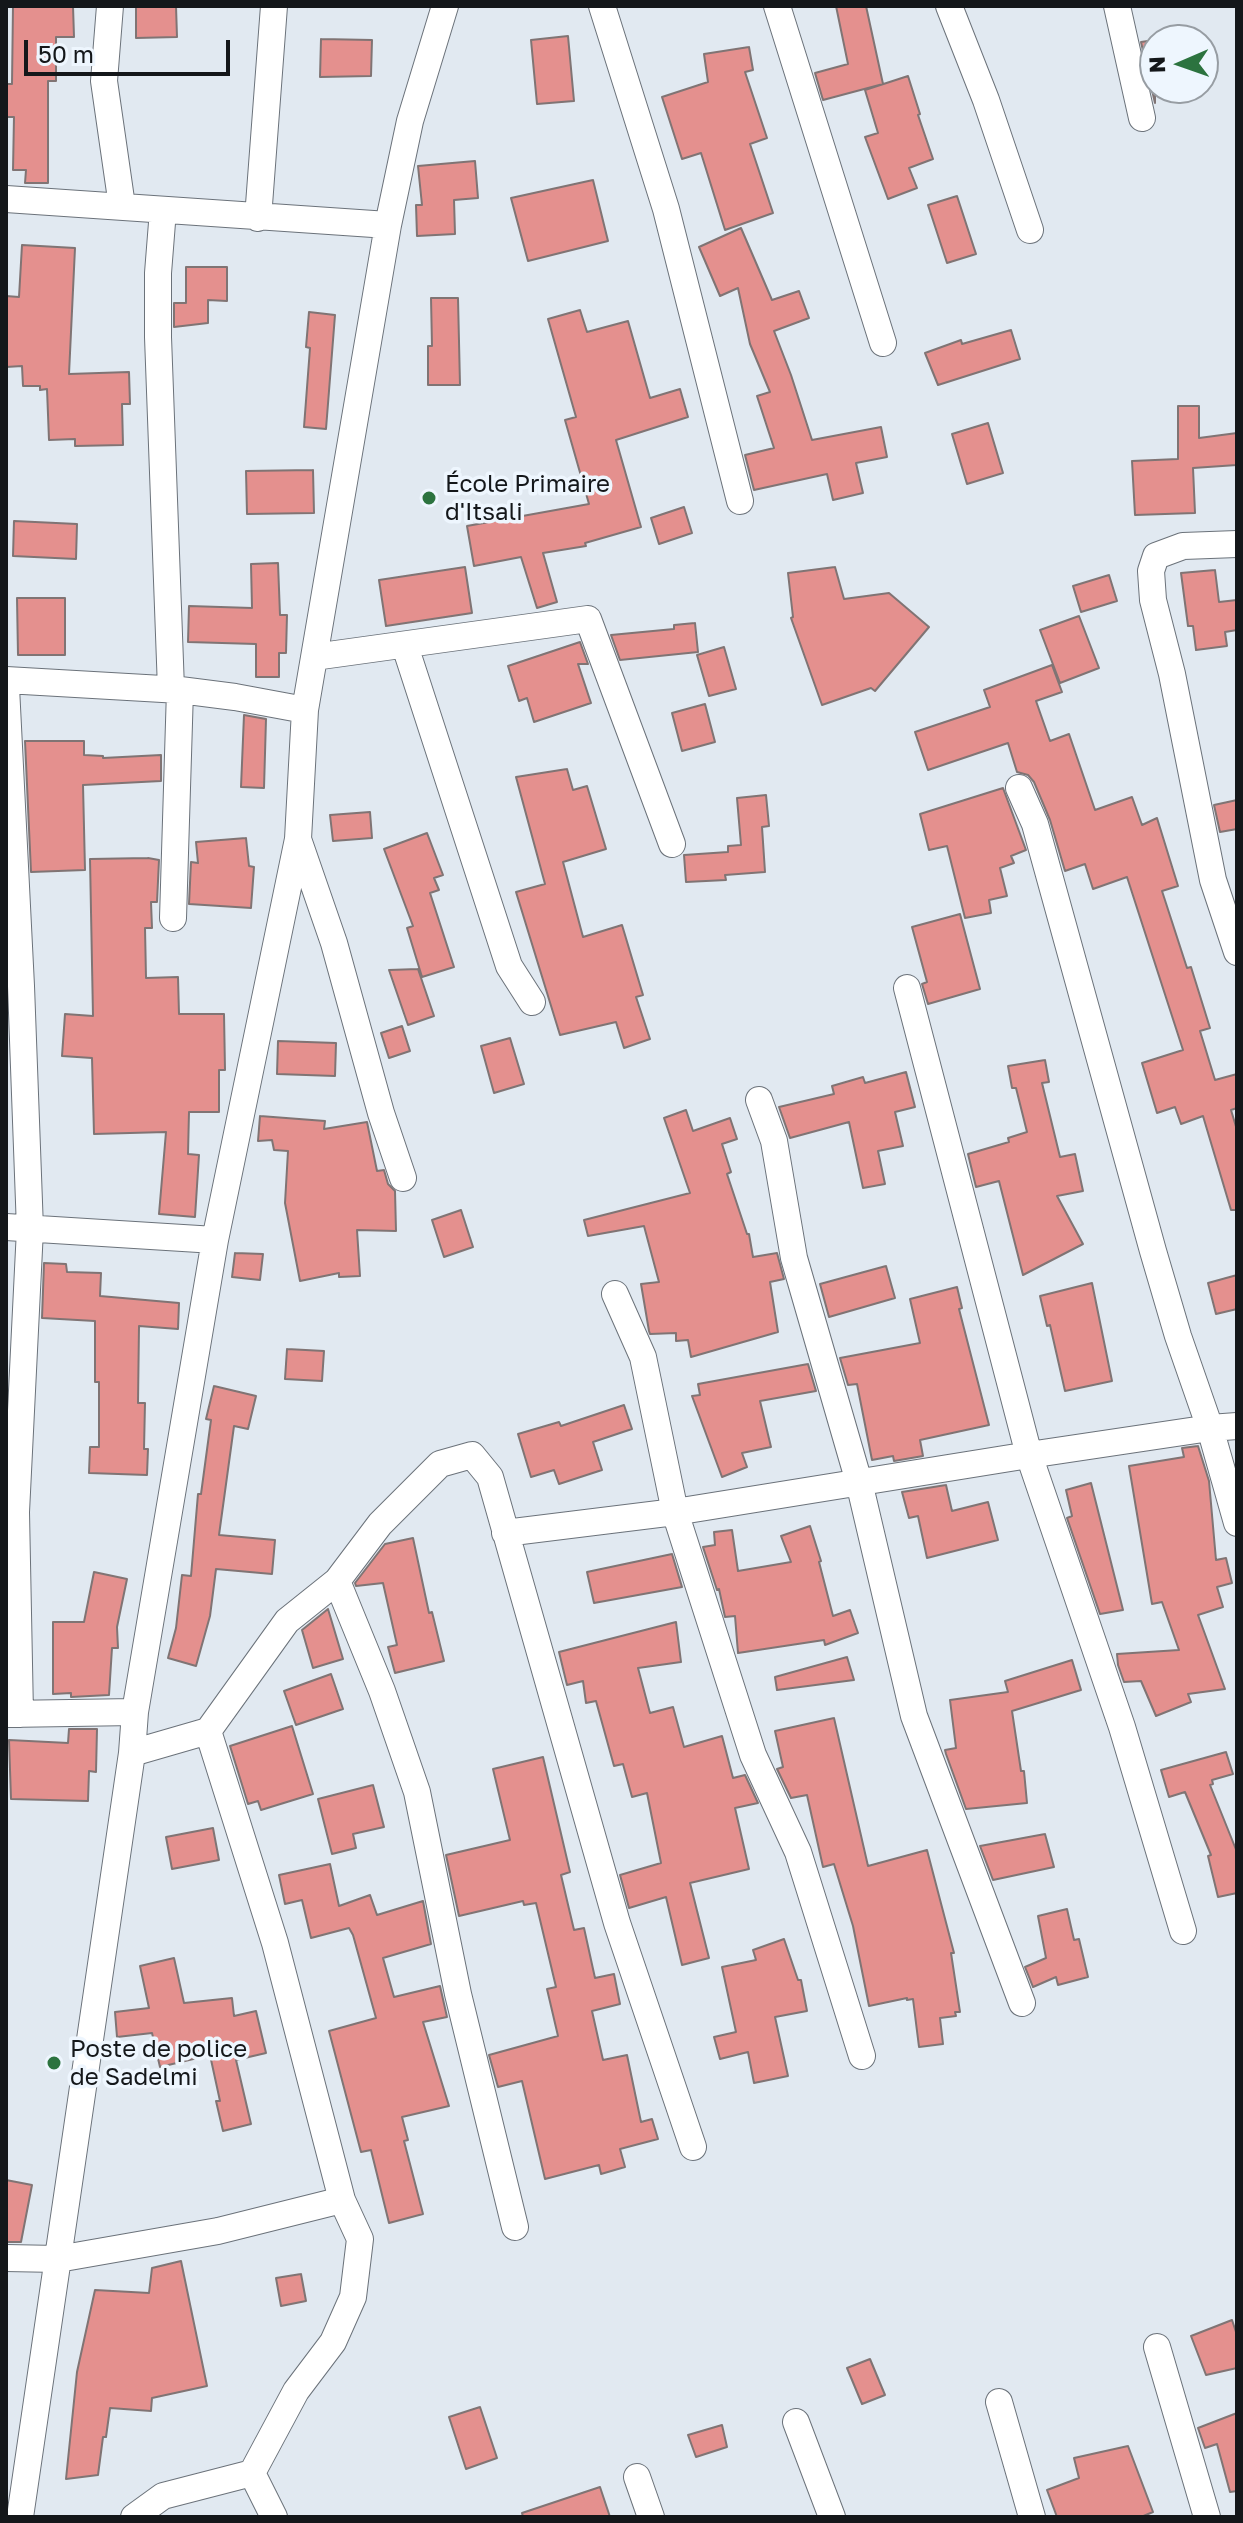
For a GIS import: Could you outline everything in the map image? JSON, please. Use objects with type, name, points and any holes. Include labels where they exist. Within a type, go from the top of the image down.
[{"type":"street","points":[[110,6],[104,81],[122,206]]},
{"type":"street","points":[[258,218],[274,6]]},
{"type":"street","points":[[23,2516],[132,1753],[135,1712],[215,1240],[298,839],[305,710],[388,225],[410,121],[445,6]]},
{"type":"street","points":[[602,6],[666,209],[740,501]]},
{"type":"street","points":[[777,6],[883,343]]},
{"type":"street","points":[[949,6],[986,100],[1030,230]]},
{"type":"street","points":[[1117,6],[1142,118]]},
{"type":"street","points":[[6,199],[388,225]]},
{"type":"street","points":[[163,210],[158,273],[158,337],[175,690],[173,918]]},
{"type":"street","points":[[1237,544],[1183,546],[1156,556],[1151,571],[1153,600],[1172,674],[1213,880],[1237,952]]},
{"type":"street","points":[[314,657],[588,619],[672,844]]},
{"type":"street","points":[[405,646],[509,966],[532,1002]]},
{"type":"street","points":[[6,680],[175,690],[305,710]]},
{"type":"street","points":[[6,687],[21,986],[13,1714],[135,1712]]},
{"type":"street","points":[[1019,788],[1035,824],[1153,1251],[1237,1523]]},
{"type":"street","points":[[298,839],[334,943],[381,1113],[403,1178]]},
{"type":"street","points":[[907,988],[1029,1455],[1122,1727],[1183,1931]]},
{"type":"street","points":[[759,1100],[774,1141],[794,1258],[859,1482],[914,1716],[1022,2003]]},
{"type":"street","points":[[18,1228],[215,1240]]},
{"type":"street","points":[[615,1294],[643,1357],[675,1512],[753,1755],[798,1852],[862,2056]]},
{"type":"street","points":[[505,1533],[675,1512],[1029,1455],[1237,1426]]},
{"type":"street","points":[[132,1753],[208,1731],[287,1621],[337,1581],[380,1524],[440,1464],[472,1455],[490,1477],[617,1923],[693,2147]]},
{"type":"street","points":[[337,1581],[382,1691],[417,1792],[458,1994],[515,2227]]},
{"type":"street","points":[[134,2517],[163,2496],[252,2473],[296,2391],[333,2342],[353,2297],[360,2239],[342,2200],[275,1943],[208,1731]]},
{"type":"street","points":[[6,2258],[58,2259],[218,2231],[342,2200]]},
{"type":"street","points":[[1157,2347],[1207,2517]]},
{"type":"street","points":[[999,2402],[1032,2517]]},
{"type":"street","points":[[796,2422],[832,2517]]},
{"type":"street","points":[[252,2473],[274,2517]]},
{"type":"street","points":[[637,2477],[651,2517]]},
{"type":"building","points":[[13,6],[73,6],[74,37],[56,37],[56,81],[48,81],[48,183],[25,183],[26,170],[13,170],[14,117],[6,117],[6,84],[12,84]]},
{"type":"building","points":[[136,6],[176,6],[177,37],[136,38]]},
{"type":"building","points":[[836,6],[866,6],[883,84],[823,100],[815,73],[848,64]]},
{"type":"building","points":[[568,36],[574,101],[537,104],[531,40]]},
{"type":"building","points":[[321,39],[372,40],[371,76],[320,77]]},
{"type":"building","points":[[749,47],[753,70],[745,72],[767,138],[750,144],[773,213],[725,230],[701,153],[682,159],[662,97],[708,82],[704,54]]},
{"type":"building","points":[[908,76],[933,159],[909,168],[917,188],[888,199],[865,137],[878,133],[865,90]]},
{"type":"building","points":[[475,161],[478,198],[454,200],[455,234],[417,236],[416,205],[422,205],[418,166]]},
{"type":"building","points":[[593,180],[608,241],[528,261],[511,198]]},
{"type":"building","points":[[957,196],[976,254],[947,263],[928,205]]},
{"type":"building","points":[[741,228],[772,300],[799,291],[809,318],[774,331],[812,440],[881,427],[887,457],[856,463],[863,493],[833,500],[827,474],[754,490],[745,455],[774,448],[757,396],[770,392],[750,344],[738,288],[720,296],[699,247]]},
{"type":"building","points":[[22,245],[75,248],[69,374],[129,372],[130,404],[122,404],[123,445],[75,446],[75,439],[49,440],[47,389],[23,386],[22,366],[6,367],[6,296],[19,297]]},
{"type":"building","points":[[186,267],[227,267],[227,301],[208,300],[208,323],[174,327],[174,303],[186,303]]},
{"type":"building","points":[[431,298],[458,298],[460,385],[428,385],[428,346],[432,346]]},
{"type":"building","points":[[580,310],[587,332],[628,321],[650,398],[680,389],[688,417],[616,440],[641,527],[585,543],[586,546],[543,553],[557,602],[537,608],[521,557],[474,566],[467,526],[589,504],[565,420],[576,417],[548,319]]},
{"type":"building","points":[[309,312],[335,315],[326,429],[304,427],[310,348],[306,347]]},
{"type":"building","points":[[1011,330],[1020,359],[938,385],[925,353],[961,340],[962,344]]},
{"type":"building","points":[[1178,406],[1199,406],[1199,438],[1237,433],[1237,465],[1193,468],[1195,513],[1135,515],[1132,461],[1178,459]]},
{"type":"building","points":[[988,423],[1003,473],[967,484],[952,434]]},
{"type":"building","points":[[313,470],[314,513],[247,514],[246,471]]},
{"type":"building","points":[[684,507],[692,533],[659,544],[651,518]]},
{"type":"building","points":[[14,521],[77,524],[76,559],[13,556]]},
{"type":"building","points":[[278,563],[280,615],[287,615],[286,653],[279,653],[279,677],[256,677],[256,644],[188,642],[189,606],[252,608],[251,564]]},
{"type":"building","points":[[465,567],[472,613],[386,626],[379,580]]},
{"type":"building","points":[[835,567],[844,599],[889,593],[929,627],[875,691],[871,688],[822,705],[791,618],[788,573]]},
{"type":"building","points":[[1215,570],[1219,602],[1237,600],[1237,630],[1225,632],[1227,646],[1196,650],[1193,626],[1188,626],[1181,573]]},
{"type":"building","points":[[1109,575],[1117,601],[1081,612],[1073,586]]},
{"type":"building","points":[[17,598],[65,598],[65,655],[18,655]]},
{"type":"building","points":[[1079,616],[1099,668],[1060,683],[1040,630]]},
{"type":"building","points":[[695,623],[698,652],[620,660],[611,635],[674,629],[674,625]]},
{"type":"building","points":[[580,642],[588,664],[578,664],[591,703],[534,722],[527,698],[519,701],[508,666]]},
{"type":"building","points":[[724,647],[736,689],[709,696],[697,655]]},
{"type":"building","points":[[1052,665],[1062,692],[1036,701],[1050,741],[1069,734],[1095,810],[1132,797],[1142,825],[1157,818],[1178,886],[1162,891],[1210,1028],[1200,1031],[1215,1080],[1237,1074],[1237,1108],[1231,1110],[1237,1130],[1237,1210],[1231,1210],[1203,1116],[1181,1124],[1175,1107],[1157,1113],[1142,1063],[1183,1050],[1127,877],[1093,889],[1085,864],[1065,871],[1050,820],[1034,782],[1028,775],[1017,772],[1008,743],[928,770],[915,732],[990,707],[984,690]]},
{"type":"building","points":[[705,704],[715,742],[682,751],[672,713]]},
{"type":"building","points":[[244,715],[266,719],[264,788],[241,787]]},
{"type":"building","points":[[25,741],[84,741],[84,755],[103,758],[161,755],[161,781],[83,785],[85,870],[31,872]]},
{"type":"building","points":[[567,769],[573,790],[587,786],[606,849],[563,862],[583,937],[622,925],[643,995],[636,997],[650,1039],[624,1048],[616,1022],[560,1035],[516,892],[545,884],[516,777]]},
{"type":"building","points":[[1003,788],[1026,850],[1011,856],[1014,863],[1000,868],[1007,896],[989,900],[991,913],[965,918],[947,846],[929,850],[920,814]]},
{"type":"building","points":[[766,795],[769,826],[762,827],[765,872],[725,875],[726,880],[686,882],[684,855],[728,852],[728,846],[741,845],[737,798]]},
{"type":"building","points":[[1237,800],[1237,829],[1220,832],[1214,805]]},
{"type":"building","points":[[370,812],[372,838],[333,841],[330,815]]},
{"type":"building","points":[[427,833],[443,875],[434,878],[439,890],[430,893],[454,967],[422,977],[407,928],[413,926],[384,849]]},
{"type":"building","points":[[246,838],[249,866],[254,867],[251,908],[189,904],[191,862],[198,863],[196,842]]},
{"type":"building","points":[[90,859],[159,860],[157,902],[151,902],[152,928],[145,928],[146,978],[178,977],[179,1014],[224,1014],[225,1070],[219,1070],[219,1112],[189,1112],[188,1154],[199,1155],[195,1217],[159,1214],[166,1132],[94,1134],[92,1058],[62,1056],[65,1014],[93,1016]]},
{"type":"building","points":[[960,914],[980,989],[928,1004],[922,984],[927,982],[912,927]]},
{"type":"building","points":[[418,969],[434,1016],[408,1025],[389,970]]},
{"type":"building","points":[[402,1026],[410,1051],[389,1058],[381,1033]]},
{"type":"building","points":[[510,1038],[524,1084],[494,1093],[481,1046]]},
{"type":"building","points":[[278,1041],[336,1043],[335,1076],[277,1074]]},
{"type":"building","points":[[1045,1060],[1049,1082],[1042,1083],[1060,1157],[1075,1154],[1083,1191],[1057,1196],[1083,1244],[1023,1275],[999,1181],[976,1187],[968,1154],[1009,1142],[1008,1138],[1027,1132],[1008,1066]]},
{"type":"building","points":[[906,1072],[915,1107],[895,1112],[903,1146],[878,1151],[885,1184],[863,1188],[849,1122],[790,1138],[779,1107],[834,1094],[832,1086],[863,1077],[865,1083]]},
{"type":"building","points":[[686,1110],[693,1131],[730,1118],[737,1139],[722,1144],[731,1172],[727,1174],[749,1234],[753,1257],[777,1253],[784,1279],[770,1282],[778,1332],[691,1357],[688,1340],[676,1341],[676,1333],[650,1334],[641,1284],[659,1282],[644,1226],[588,1236],[584,1220],[690,1193],[664,1118]]},
{"type":"building","points":[[260,1116],[325,1121],[324,1129],[367,1122],[377,1171],[384,1170],[388,1184],[395,1191],[396,1231],[357,1230],[360,1276],[339,1277],[339,1273],[300,1281],[285,1203],[288,1151],[274,1150],[272,1140],[258,1141]]},
{"type":"building","points":[[461,1210],[473,1247],[444,1257],[432,1220]]},
{"type":"building","points":[[235,1253],[263,1254],[260,1280],[232,1277]]},
{"type":"building","points":[[44,1263],[66,1264],[67,1272],[101,1273],[100,1296],[179,1303],[178,1329],[139,1326],[138,1403],[145,1403],[147,1475],[89,1473],[90,1447],[99,1447],[95,1321],[42,1318]]},
{"type":"building","points":[[886,1266],[895,1298],[829,1317],[820,1284]]},
{"type":"building","points":[[1237,1275],[1237,1309],[1216,1314],[1208,1283]]},
{"type":"building","points":[[1092,1283],[1112,1381],[1065,1391],[1040,1296]]},
{"type":"building","points":[[957,1287],[962,1308],[959,1309],[989,1425],[920,1440],[923,1456],[894,1461],[893,1456],[872,1460],[857,1384],[848,1385],[840,1358],[920,1343],[910,1299]]},
{"type":"building","points":[[287,1349],[324,1351],[322,1381],[285,1379]]},
{"type":"building","points":[[808,1364],[816,1391],[760,1401],[771,1447],[742,1453],[747,1467],[722,1477],[692,1396],[700,1395],[698,1384]]},
{"type":"building","points":[[214,1386],[256,1396],[248,1429],[234,1426],[219,1535],[275,1540],[272,1574],[216,1569],[210,1616],[196,1666],[168,1658],[176,1628],[182,1575],[191,1576],[198,1494],[201,1494],[211,1420],[206,1419]]},
{"type":"building","points":[[624,1405],[632,1429],[593,1442],[602,1470],[559,1484],[554,1470],[531,1477],[518,1434],[559,1422],[561,1426]]},
{"type":"building","points":[[1198,1446],[1209,1481],[1216,1560],[1226,1558],[1232,1583],[1217,1587],[1223,1607],[1198,1615],[1225,1689],[1188,1694],[1191,1702],[1156,1716],[1141,1681],[1124,1682],[1118,1665],[1117,1654],[1179,1650],[1162,1602],[1152,1604],[1129,1466],[1184,1457],[1182,1448]]},
{"type":"building","points":[[1091,1483],[1123,1610],[1100,1614],[1067,1518],[1072,1516],[1066,1490]]},
{"type":"building","points":[[946,1485],[952,1511],[988,1502],[998,1540],[927,1558],[918,1516],[909,1518],[902,1492]]},
{"type":"building","points":[[810,1526],[833,1616],[850,1610],[858,1633],[825,1645],[824,1640],[738,1653],[735,1616],[725,1617],[719,1589],[703,1547],[715,1545],[714,1532],[732,1530],[738,1571],[791,1562],[781,1536]]},
{"type":"building","points":[[413,1538],[429,1613],[432,1612],[444,1661],[395,1673],[388,1647],[397,1645],[383,1583],[356,1586],[355,1583],[385,1544]]},
{"type":"building","points":[[672,1554],[682,1587],[594,1603],[587,1572]]},
{"type":"building","points":[[94,1572],[127,1579],[117,1627],[118,1648],[112,1648],[109,1695],[71,1697],[71,1693],[53,1694],[53,1622],[84,1622]]},
{"type":"building","points":[[328,1609],[343,1659],[313,1668],[302,1630]]},
{"type":"building","points":[[676,1622],[681,1662],[638,1668],[650,1713],[673,1707],[684,1747],[722,1736],[733,1778],[745,1775],[758,1803],[735,1808],[749,1869],[690,1883],[709,1958],[682,1965],[666,1897],[629,1908],[620,1875],[661,1863],[647,1793],[632,1797],[623,1764],[614,1766],[596,1701],[586,1703],[583,1681],[567,1685],[559,1652]]},
{"type":"building","points":[[847,1657],[854,1680],[777,1690],[775,1677]]},
{"type":"building","points":[[1072,1660],[1081,1690],[1012,1711],[1027,1803],[966,1809],[945,1750],[956,1748],[950,1700],[1008,1692],[1005,1681]]},
{"type":"building","points":[[331,1674],[343,1709],[296,1725],[284,1691]]},
{"type":"building","points":[[834,1718],[868,1866],[927,1850],[954,1953],[951,1953],[960,2012],[955,2012],[956,2016],[940,2018],[943,2044],[919,2047],[913,1999],[869,2006],[853,1926],[834,1864],[823,1867],[807,1795],[791,1798],[777,1769],[783,1767],[775,1731]]},
{"type":"building","points":[[292,1726],[313,1794],[261,1810],[258,1801],[248,1804],[230,1746]]},
{"type":"building","points":[[69,1729],[97,1729],[96,1772],[89,1771],[88,1801],[11,1799],[9,1740],[68,1743]]},
{"type":"building","points":[[1226,1752],[1233,1774],[1212,1780],[1213,1784],[1210,1785],[1237,1852],[1237,1893],[1218,1897],[1208,1856],[1211,1855],[1185,1792],[1169,1797],[1161,1770]]},
{"type":"building","points":[[543,1757],[570,1872],[561,1875],[574,1930],[584,1928],[595,1978],[614,1974],[620,2004],[592,2011],[603,2060],[627,2055],[641,2122],[652,2119],[658,2139],[620,2149],[625,2167],[601,2174],[599,2165],[545,2179],[522,2081],[498,2087],[489,2055],[558,2036],[547,1989],[556,1987],[536,1903],[524,1905],[523,1901],[459,1916],[446,1855],[510,1840],[493,1769]]},
{"type":"building","points":[[373,1785],[384,1827],[353,1834],[356,1848],[332,1854],[318,1799]]},
{"type":"building","points":[[213,1828],[219,1860],[172,1869],[166,1837]]},
{"type":"building","points":[[1045,1834],[1054,1867],[993,1880],[980,1846]]},
{"type":"building","points":[[330,1864],[339,1906],[370,1895],[377,1915],[423,1901],[431,1944],[383,1958],[394,1997],[440,1986],[447,2017],[423,2022],[449,2106],[402,2117],[408,2140],[404,2141],[423,2214],[389,2223],[371,2150],[361,2152],[329,2031],[376,2018],[353,1935],[349,1928],[311,1938],[302,1900],[285,1904],[279,1875]]},
{"type":"building","points":[[1067,1909],[1074,1940],[1079,1939],[1088,1977],[1058,1985],[1056,1977],[1033,1987],[1025,1967],[1046,1958],[1038,1916]]},
{"type":"building","points":[[784,1939],[798,1980],[801,1980],[807,2011],[775,2017],[788,2076],[754,2083],[748,2052],[720,2059],[714,2037],[736,2032],[722,1967],[756,1960],[753,1950]]},
{"type":"building","points":[[174,1958],[184,2003],[232,1998],[234,2016],[256,2011],[266,2053],[236,2060],[251,2124],[223,2131],[210,2055],[160,2067],[152,2033],[117,2037],[115,2012],[149,2008],[140,1966]]},
{"type":"building","points":[[6,2180],[32,2185],[21,2242],[6,2242]]},
{"type":"building","points":[[181,2261],[207,2386],[152,2398],[151,2411],[110,2408],[98,2475],[66,2479],[77,2372],[95,2290],[149,2293],[152,2268]]},
{"type":"building","points":[[301,2274],[306,2301],[281,2306],[276,2278]]},
{"type":"building","points":[[1232,2320],[1237,2335],[1237,2368],[1206,2375],[1191,2336]]},
{"type":"building","points":[[870,2359],[885,2395],[862,2404],[847,2368]]},
{"type":"building","points":[[480,2407],[497,2458],[466,2469],[449,2417]]},
{"type":"building","points":[[1237,2413],[1237,2491],[1230,2492],[1217,2444],[1205,2448],[1198,2428]]},
{"type":"building","points":[[722,2425],[727,2447],[696,2457],[688,2435]]},
{"type":"building","points":[[1128,2446],[1153,2512],[1141,2517],[1057,2517],[1047,2490],[1079,2478],[1074,2458]]},
{"type":"building","points":[[600,2487],[610,2517],[523,2517],[522,2513]]},
{"type":"place","name":"École Primaire d'Itsali","points":[[429,498]]},
{"type":"place","name":"Poste de police de Sadelmi","points":[[54,2063]]}]
